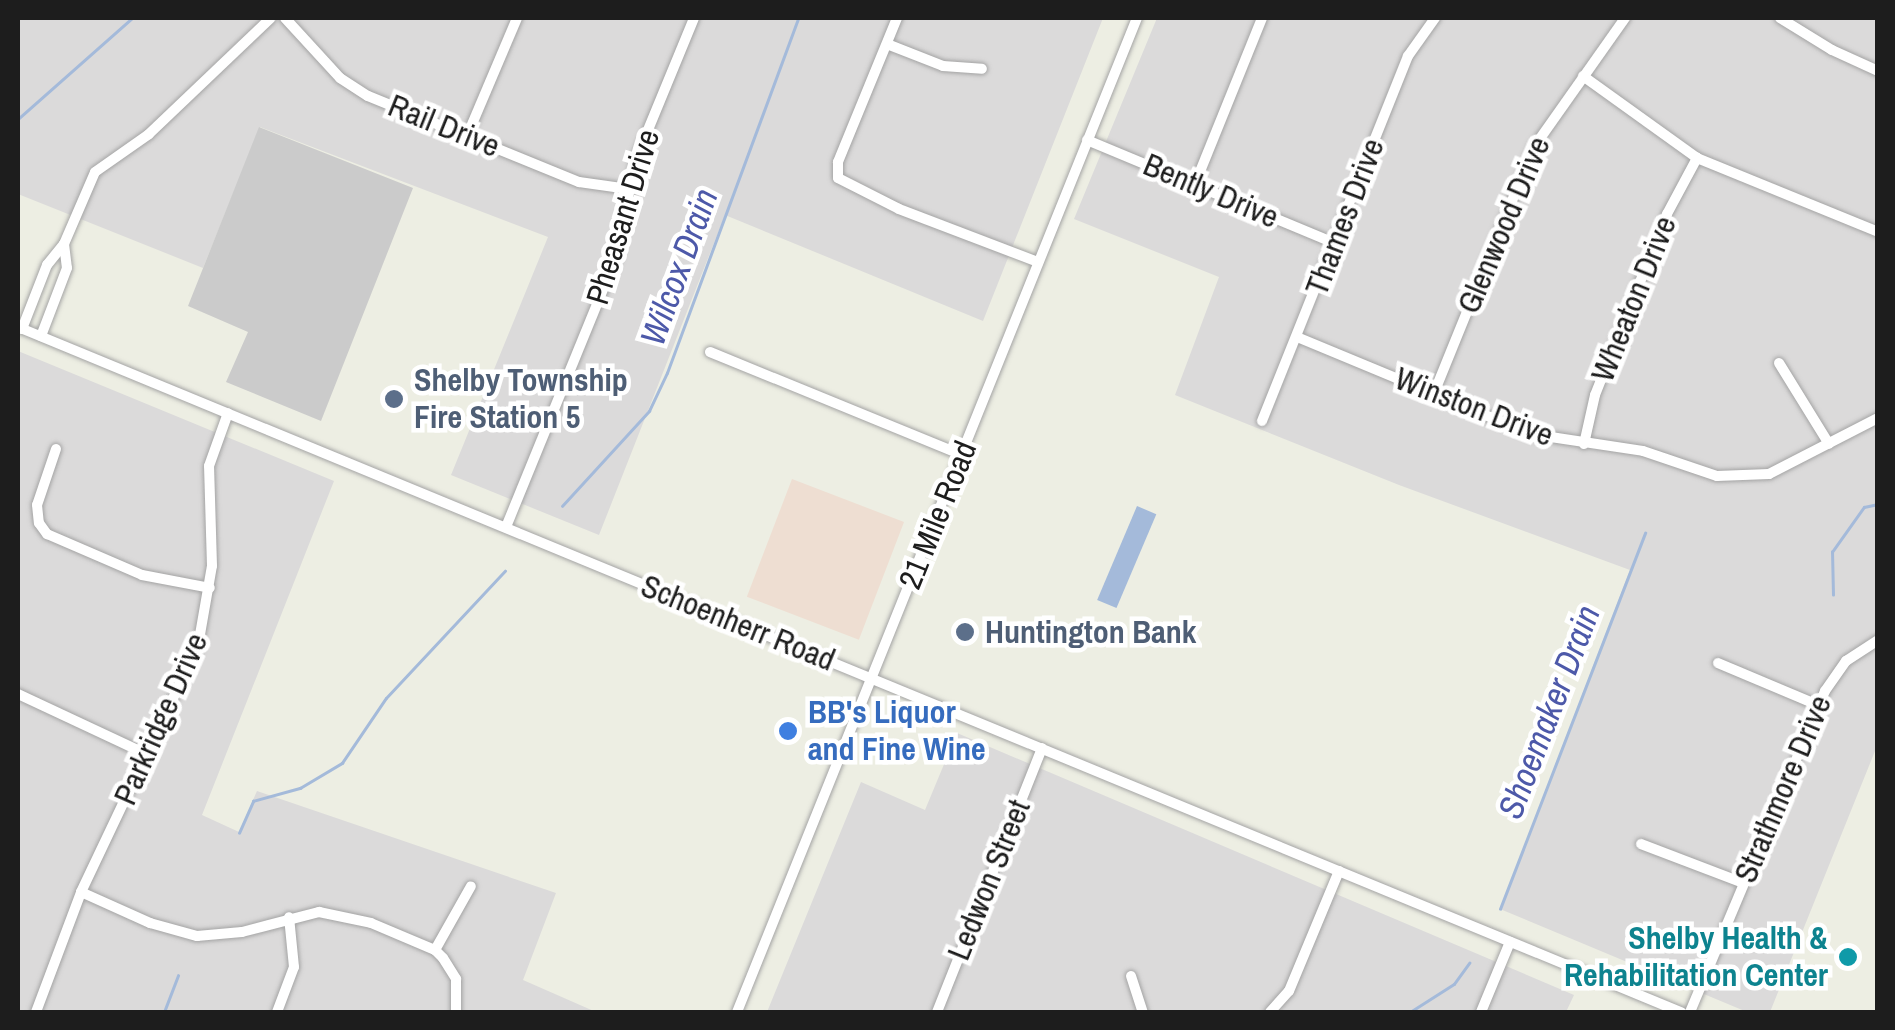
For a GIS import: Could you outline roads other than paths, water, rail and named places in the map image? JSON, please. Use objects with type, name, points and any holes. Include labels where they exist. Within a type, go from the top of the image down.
[{"type":"street","points":[[20,328],[47,265],[64,244],[95,172],[149,134],[271,18]]},
{"type":"street","name":"Rail Drive","points":[[285,18],[351,87],[579,182],[629,189]]},
{"type":"street","points":[[467,136],[517,18]]},
{"type":"street","name":"Pheasant Drive","points":[[506,527],[616,256],[642,144],[694,18]]},
{"type":"street","points":[[897,18],[836,169],[844,185],[1038,262]]},
{"type":"street","name":"21 Mile Road","points":[[737,1012],[1136,18]]},
{"type":"street","points":[[1195,184],[1262,18]]},
{"type":"street","name":"Thames Drive","points":[[1262,422],[1408,56],[1436,18]]},
{"type":"street","name":"Glenwood Drive","points":[[1434,393],[1521,174],[1548,124],[1625,18]]},
{"type":"street","points":[[1780,18],[1878,71]]},
{"type":"street","points":[[1796,28],[1804,18]]},
{"type":"street","points":[[887,44],[943,66],[982,69]]},
{"type":"street","points":[[1583,76],[1697,158],[1878,232]]},
{"type":"street","name":"Bently Drive","points":[[1087,140],[1335,243]]},
{"type":"street","name":"Wheaton Drive","points":[[1584,444],[1595,395],[1667,214],[1697,158]]},
{"type":"street","points":[[41,336],[67,268],[64,244]]},
{"type":"street","name":"Schoenherr Road","points":[[20,328],[1680,1012]]},
{"type":"street","name":"Winston Drive","points":[[1297,337],[1531,434],[1643,451],[1717,476],[1769,474],[1878,418]]},
{"type":"street","points":[[710,352],[962,454]]},
{"type":"street","points":[[1779,364],[1829,444]]},
{"type":"street","name":"Parkridge Drive","points":[[36,1012],[81,892],[198,646],[210,588],[208,475],[228,413]]},
{"type":"street","points":[[56,449],[36,505],[39,523],[47,534],[142,575],[210,588]]},
{"type":"street","name":"Strathmore Drive","points":[[1690,1012],[1818,705],[1846,660],[1878,640]]},
{"type":"street","points":[[1718,663],[1818,705]]},
{"type":"street","points":[[18,694],[146,754]]},
{"type":"street","name":"Ledwon Street","points":[[937,1012],[1042,748]]},
{"type":"street","points":[[1641,844],[1742,883]]},
{"type":"street","points":[[1270,1012],[1289,991],[1339,871]]},
{"type":"street","points":[[435,950],[471,886]]},
{"type":"street","points":[[81,892],[150,923],[197,936],[242,932],[319,912],[346,915],[435,950],[456,979],[456,1012]]},
{"type":"street","points":[[277,1012],[294,967],[289,917]]},
{"type":"street","points":[[1481,1012],[1510,942]]},
{"type":"street","points":[[1131,976],[1143,1012]]},
{"type":"water","points":[[1137,506],[1156,514],[1116,608],[1097,600]]},
{"type":"waterway","points":[[18,119],[132,18]]},
{"type":"waterway","name":"Wilcox Drain","points":[[562,506],[649,411],[667,373],[798,18]]},
{"type":"waterway","name":"Shoemaker Drain","points":[[1833,595],[1832,552],[1864,507],[1878,504]]},
{"type":"waterway","name":"Shoemaker Drain","points":[[1500,909],[1645,533]]},
{"type":"waterway","name":"Wilcox Drain","points":[[239,833],[253,801],[300,788],[342,763],[386,698],[505,571]]},
{"type":"waterway","name":"Shoemaker Drain","points":[[1410,1012],[1454,984],[1469,963]]},
{"type":"waterway","name":"Wilcox Drain","points":[[164,1012],[178,976]]},
{"type":"place","name":"Shelby Township Fire Station 5","points":[[394,399]]},
{"type":"place","name":"Huntington Bank","points":[[965,632]]},
{"type":"place","name":"BB's Liquor and Fine Wine","points":[[788,731]]},
{"type":"place","name":"Shelby Health & Rehabilitation Center","points":[[1848,957]]}]
